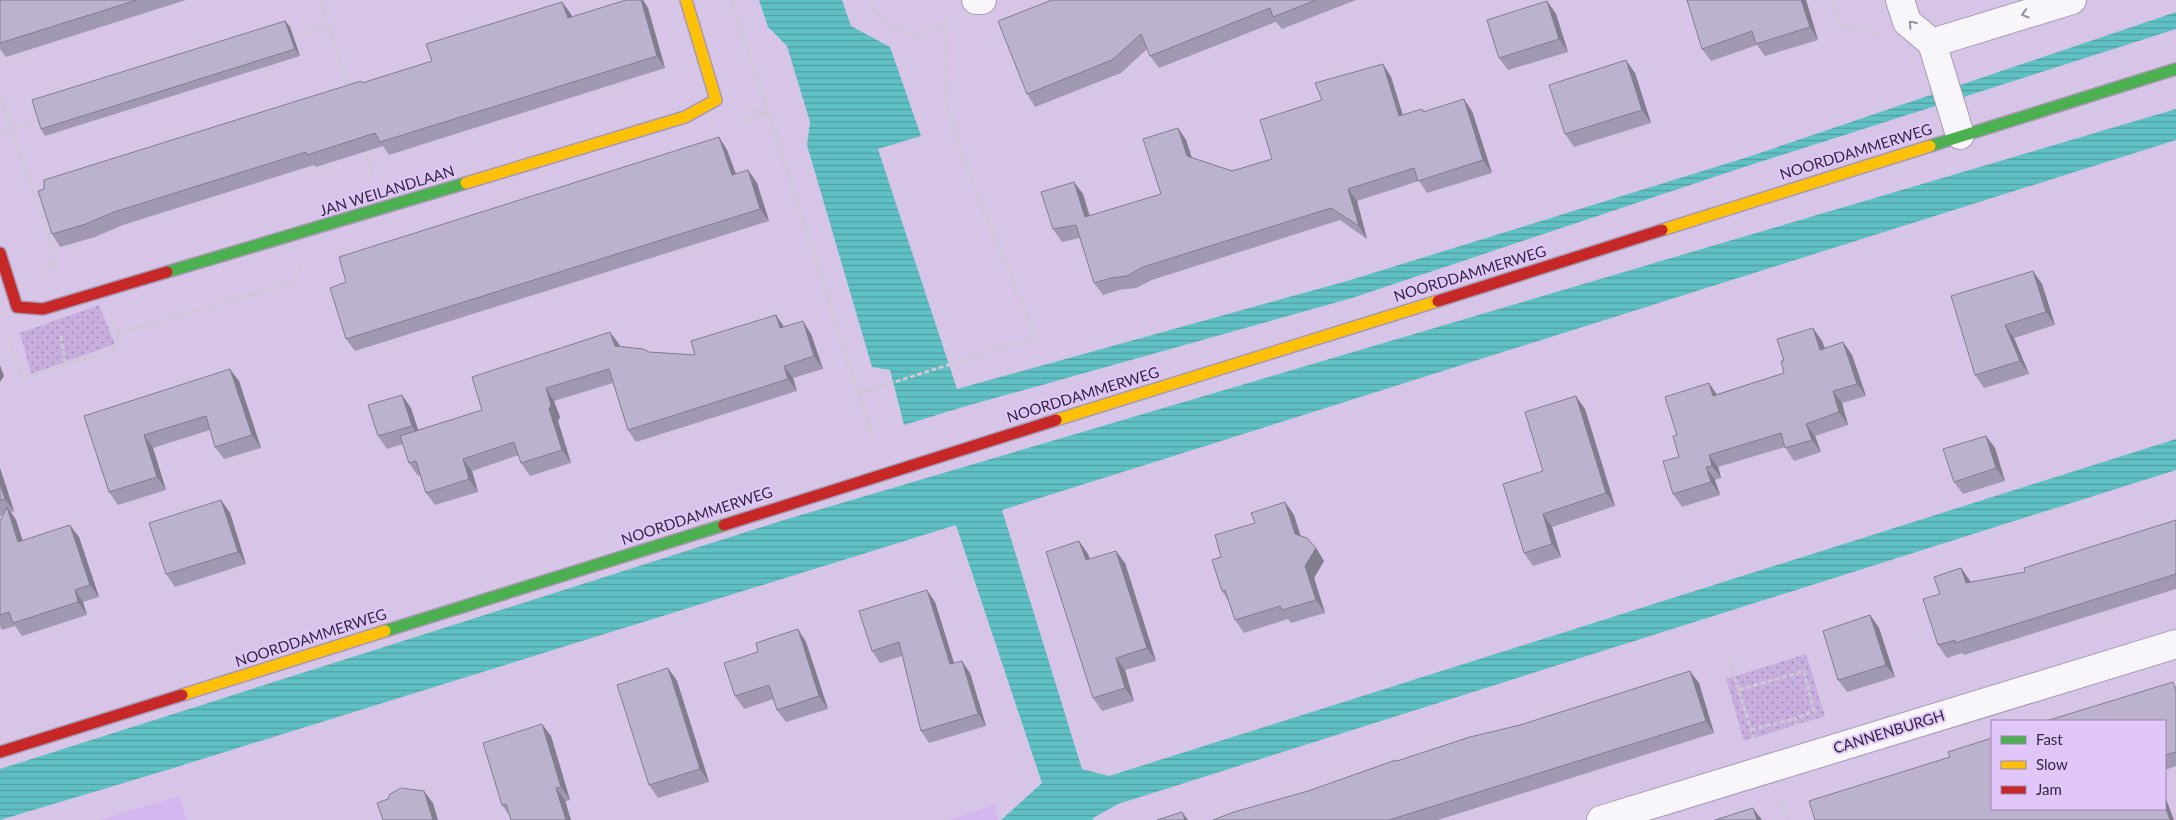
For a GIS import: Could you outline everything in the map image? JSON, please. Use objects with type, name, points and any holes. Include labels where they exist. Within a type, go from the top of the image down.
[{"type":"street","points":[[686,0],[716,100]]},
{"type":"street","points":[[976,0],[982,0]]},
{"type":"street","points":[[1900,0],[1907,22],[1932,43],[1956,123]]},
{"type":"street","points":[[1932,43],[2072,0]]},
{"type":"street","name":"NOORDDAMMERWEG","points":[[0,752],[1956,123],[2176,69]]},
{"type":"street","name":"JAN WEILANDLAAN","points":[[17,308],[50,308],[685,118],[716,100]]},
{"type":"street","points":[[0,253],[17,308]]},
{"type":"street","name":"CANNENBURGH","points":[[1602,820],[2176,644]]},
{"type":"path","points":[[321,0],[348,90]]},
{"type":"path","points":[[730,0],[769,114],[876,445]]},
{"type":"path","points":[[872,0],[876,12],[894,28],[916,35],[945,26]]},
{"type":"path","points":[[860,393],[1036,337],[963,158],[947,107],[945,26],[950,8]]},
{"type":"path","points":[[284,41],[330,25]]},
{"type":"path","points":[[0,95],[56,257]]},
{"type":"path","points":[[716,100],[769,114]]},
{"type":"path","points":[[0,133],[49,118]]},
{"type":"path","points":[[364,145],[382,208]]},
{"type":"path","points":[[17,308],[1,322],[22,378],[113,350],[119,333],[295,282],[312,229]]},
{"type":"path","points":[[1728,656],[1764,771]]},
{"type":"path","points":[[1739,690],[1804,671],[1814,711],[1794,719],[1751,730]]},
{"type":"path","points":[[1794,719],[1806,758]]},
{"type":"shaded area","points":[[759,0],[842,0],[851,26],[890,47],[921,136],[878,149],[957,389],[1347,281],[1748,157],[2176,12],[2176,29],[1738,169],[1352,298],[904,425],[890,370],[872,367],[807,145],[810,122],[787,46],[768,27]]},
{"type":"shaded area","points":[[2176,109],[2176,140],[1002,510],[1082,769],[1109,776],[2176,439],[2176,470],[1118,804],[1093,818],[1093,820],[1001,820],[1042,783],[956,525],[0,820],[0,769],[784,520]]},
{"type":"shaded area","points":[[99,305],[115,344],[31,374],[20,333]]},
{"type":"shaded area","points":[[1806,654],[1825,716],[1744,741],[1726,679]]},
{"type":"shaded area","points":[[179,796],[187,820],[100,820]]},
{"type":"shaded area","points":[[994,805],[998,820],[949,820]]},
{"type":"building","points":[[0,0],[137,0],[0,43]]},
{"type":"building","points":[[626,0],[641,0],[657,56],[380,142],[375,133],[307,155],[306,152],[114,212],[86,224],[52,234],[38,191],[44,189],[44,180],[361,81],[362,83],[432,61],[426,44],[562,2],[568,18]]},
{"type":"building","points":[[1052,0],[1316,0],[1273,17],[1270,8],[1150,56],[1141,34],[1112,60],[1027,94],[998,21]]},
{"type":"building","points":[[1687,0],[1801,0],[1810,27],[1756,44],[1752,31],[1702,49]]},
{"type":"building","points":[[1547,1],[1559,39],[1499,58],[1487,20]]},
{"type":"building","points":[[285,21],[295,49],[41,129],[32,100]]},
{"type":"building","points":[[1626,60],[1642,110],[1565,134],[1549,85]]},
{"type":"building","points":[[1383,64],[1399,116],[1422,109],[1423,112],[1464,99],[1483,160],[1418,181],[1414,168],[1348,189],[1359,226],[1331,208],[1143,267],[1127,276],[1094,283],[1076,225],[1053,229],[1041,192],[1074,182],[1085,217],[1161,194],[1143,139],[1178,128],[1187,156],[1232,171],[1272,159],[1260,120],[1322,100],[1315,83]]},
{"type":"building","points":[[719,137],[732,175],[748,170],[760,209],[346,339],[330,288],[346,282],[339,257]]},
{"type":"building","points":[[2033,271],[2046,312],[2005,325],[2020,361],[1975,375],[1951,296]]},
{"type":"building","points":[[776,315],[780,328],[803,321],[814,356],[784,366],[788,379],[628,430],[609,369],[546,388],[551,405],[549,409],[562,450],[521,463],[514,442],[463,459],[469,479],[426,493],[416,461],[409,463],[400,436],[482,410],[472,377],[610,332],[615,346],[643,349],[649,352],[695,355],[691,341]]},
{"type":"building","points":[[1813,328],[1820,350],[1843,342],[1857,384],[1833,391],[1839,412],[1806,424],[1812,440],[1785,448],[1781,433],[1709,455],[1712,466],[1706,467],[1711,482],[1673,494],[1663,461],[1679,457],[1673,436],[1677,435],[1665,397],[1709,383],[1713,396],[1784,373],[1781,361],[1784,361],[1777,339]]},
{"type":"building","points":[[230,369],[252,435],[215,447],[206,416],[144,435],[157,477],[109,492],[84,416]]},
{"type":"building","points":[[402,395],[412,426],[378,436],[368,405]]},
{"type":"building","points":[[1576,396],[1606,493],[1543,514],[1552,544],[1524,553],[1503,484],[1543,471],[1525,412]]},
{"type":"building","points":[[1986,436],[1996,468],[1954,482],[1943,449]]},
{"type":"building","points":[[0,483],[5,499],[0,500]]},
{"type":"building","points":[[221,500],[238,552],[166,574],[149,523]]},
{"type":"building","points":[[1285,502],[1295,534],[1307,538],[1316,548],[1305,566],[1316,600],[1282,610],[1280,606],[1235,620],[1225,590],[1222,591],[1212,560],[1221,557],[1215,535],[1255,523],[1251,513]]},
{"type":"building","points":[[7,507],[18,542],[70,525],[90,585],[75,590],[78,602],[13,623],[9,612],[0,615],[0,521]]},
{"type":"building","points":[[2176,520],[2176,574],[1955,643],[1955,640],[1938,645],[1923,599],[1940,594],[1934,577],[1961,568],[1966,583],[2025,572],[2024,568]]},
{"type":"building","points":[[1079,541],[1086,560],[1116,551],[1147,648],[1116,658],[1125,688],[1093,698],[1046,552]]},
{"type":"building","points":[[927,590],[950,664],[962,661],[978,714],[921,731],[899,642],[872,651],[859,611]]},
{"type":"building","points":[[1870,615],[1886,665],[1838,680],[1823,631]]},
{"type":"building","points":[[798,629],[819,696],[777,710],[769,685],[735,696],[724,663],[758,652],[756,643]]},
{"type":"building","points":[[668,668],[700,769],[649,785],[617,685]]},
{"type":"building","points":[[1690,671],[1706,721],[1389,820],[1213,820],[1234,812],[1308,791],[1396,760],[1470,737],[1520,725]]},
{"type":"building","points":[[2173,682],[2176,690],[2176,752],[2166,755],[2166,720],[2049,720]]},
{"type":"building","points":[[542,724],[561,787],[556,788],[566,820],[511,820],[506,804],[502,805],[483,743]]},
{"type":"building","points":[[1991,738],[1991,810],[2166,809],[2170,820],[1815,820],[1809,801],[1950,757],[1948,752]]},
{"type":"building","points":[[401,788],[424,791],[433,820],[383,820],[377,803],[388,799],[390,794]]},
{"type":"building","points":[[1753,808],[1757,820],[1715,820]]},
{"type":"building","points":[[1182,812],[1185,820],[1157,820]]},
{"type":"traffic: fast","points":[[1930,146],[2176,69]]},
{"type":"traffic: fast","points":[[167,272],[466,183]]},
{"type":"traffic: fast","points":[[385,631],[724,525]]},
{"type":"traffic: slow","points":[[466,183],[685,117],[716,100],[686,0]]},
{"type":"traffic: slow","points":[[1662,230],[1930,146]]},
{"type":"traffic: slow","points":[[1056,420],[1438,301]]},
{"type":"traffic: slow","points":[[182,695],[385,631]]},
{"type":"traffic: jam","points":[[1438,301],[1662,230]]},
{"type":"traffic: jam","points":[[0,253],[17,307],[43,309],[167,272]]},
{"type":"traffic: jam","points":[[724,525],[1056,420]]},
{"type":"traffic: jam","points":[[0,752],[182,695]]}]
